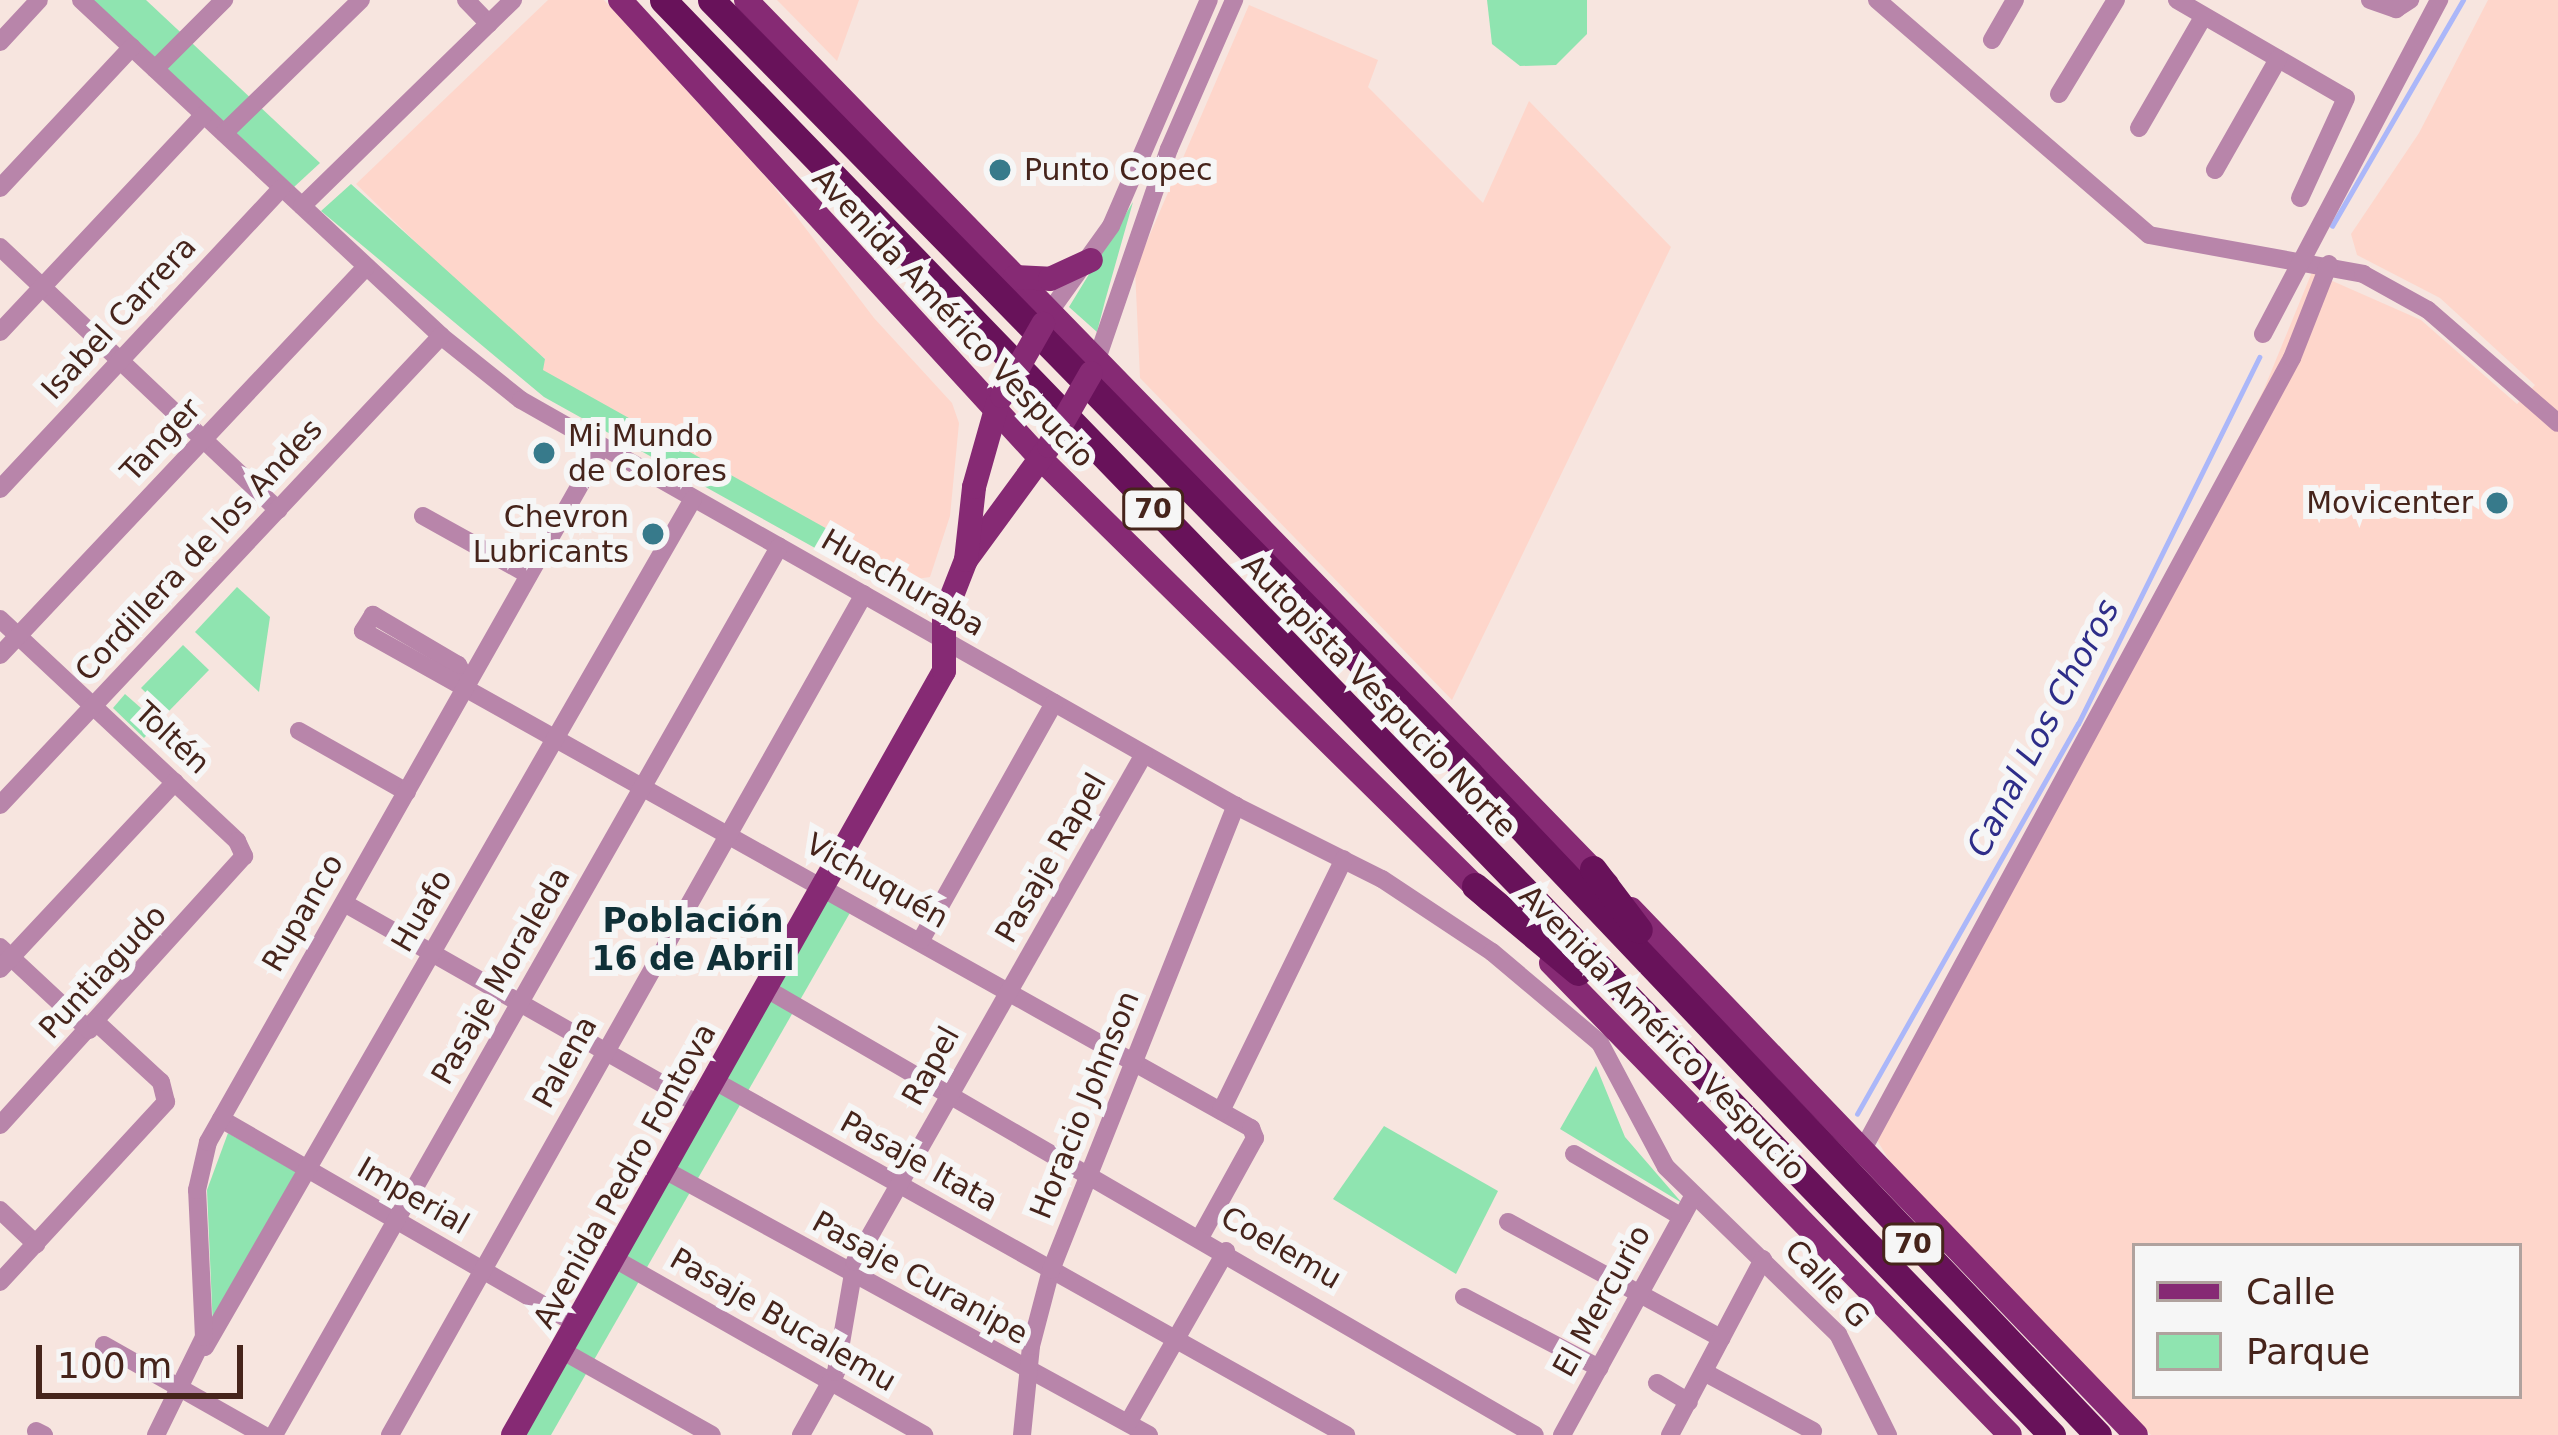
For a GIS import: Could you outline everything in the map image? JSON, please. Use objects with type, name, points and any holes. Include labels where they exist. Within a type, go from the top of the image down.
[{"type":"highway","name":"Autopista Vespucio Norte","points":[[663,0],[1643,1018],[2052,1435]]},
{"type":"highway","name":"Autopista Vespucio Norte","points":[[711,0],[1469,773],[2098,1435]]},
{"type":"highway","points":[[731,0],[816,106]]},
{"type":"highway","points":[[1593,869],[1752,1076]]},
{"type":"highway","points":[[1475,886],[1643,1018]]},
{"type":"main road","name":"Avenida Américo Vespucio","points":[[620,0],[998,402],[1078,496],[1475,886],[2010,1435]]},
{"type":"main road","name":"Avenida Américo Vespucio","points":[[746,0],[1015,277],[1046,319],[1593,869],[2136,1435]]},
{"type":"main road","points":[[1015,277],[1050,279],[1090,260]]},
{"type":"main road","name":"Avenida Pedro Fontova","points":[[513,1435],[942,676],[944,616],[966,560],[998,402],[1046,319]]},
{"type":"main road","name":"Avenida Pedro Fontova","points":[[966,560],[1016,499],[1094,367]]},
{"type":"main road","points":[[1016,499],[1045,489],[1078,496]]},
{"type":"street","points":[[0,42],[39,0]]},
{"type":"street","name":"Huechuraba","points":[[81,0],[441,336],[520,400],[1469,933],[1588,1030],[1614,1063],[1653,1150],[1694,1196]]},
{"type":"street","points":[[155,69],[224,0]]},
{"type":"street","points":[[224,134],[362,0]]},
{"type":"street","points":[[466,0],[489,24]]},
{"type":"street","points":[[302,206],[513,0]]},
{"type":"street","name":"Avenida Pedro Fontova","points":[[1046,319],[1090,260],[1209,0]]},
{"type":"street","name":"Avenida Pedro Fontova","points":[[1094,367],[1162,166],[1234,0]]},
{"type":"street","points":[[1992,40],[2014,0]]},
{"type":"street","points":[[2059,94],[2116,0]]},
{"type":"street","points":[[2177,0],[2348,101],[2300,198]]},
{"type":"street","points":[[2370,0],[2396,9],[2410,0]]},
{"type":"street","points":[[2263,334],[2439,0]]},
{"type":"street","points":[[1885,3],[2149,235],[2204,250],[2329,264],[2428,310],[2558,423]]},
{"type":"street","points":[[2139,128],[2204,17]]},
{"type":"street","points":[[0,188],[132,47]]},
{"type":"street","points":[[2216,170],[2278,59]]},
{"type":"street","points":[[0,332],[204,115]]},
{"type":"street","name":"Isabel Carrera","points":[[0,489],[282,188]]},
{"type":"street","points":[[0,247],[278,510]]},
{"type":"street","points":[[1862,1151],[2281,379],[2329,264]]},
{"type":"street","name":"Tanger","points":[[0,655],[366,267]]},
{"type":"street","name":"Cordillera de los Andes","points":[[0,806],[441,336]]},
{"type":"street","name":"Rupanco","points":[[156,1435],[201,1350],[197,1190],[221,1119],[601,448]]},
{"type":"street","name":"Huafo","points":[[201,1350],[693,500]]},
{"type":"street","points":[[423,516],[530,575]]},
{"type":"street","name":"Pasaje Moraleda","points":[[274,1435],[779,547]]},
{"type":"street","name":"Palena","points":[[390,1435],[864,594]]},
{"type":"street","name":"Vichuquén","points":[[468,683],[458,665],[374,615],[363,631],[468,683],[1255,1134],[1201,1236]]},
{"type":"street","name":"Toltén","points":[[0,619],[175,782],[244,856]]},
{"type":"street","points":[[921,940],[1054,704]]},
{"type":"street","points":[[299,731],[406,792]]},
{"type":"street","name":"Pasaje Rapel","points":[[1009,990],[1144,754]]},
{"type":"street","points":[[0,1282],[166,1096],[93,1026],[4,958],[175,782]]},
{"type":"street","name":"Horacio Johnson","points":[[1022,1435],[1027,1371],[1051,1270],[1236,806]]},
{"type":"street","name":"Puntiagudo","points":[[0,1125],[244,856]]},
{"type":"street","points":[[1221,1111],[1344,860]]},
{"type":"street","points":[[344,902],[700,1105]]},
{"type":"street","name":"Coelemu","points":[[765,988],[1443,1375],[1535,1435]]},
{"type":"street","name":"Rapel","points":[[801,1435],[831,1382],[849,1274],[1009,990]]},
{"type":"street","name":"Pasaje Itata","points":[[713,1080],[1346,1435]]},
{"type":"street","name":"Imperial","points":[[221,1119],[576,1324]]},
{"type":"street","points":[[1574,1154],[1682,1217]]},
{"type":"street","name":"Pasaje Curanipe","points":[[663,1169],[1149,1435]]},
{"type":"street","name":"El Mercurio","points":[[1562,1435],[1694,1196]]},
{"type":"street","name":"Calle G","points":[[1694,1196],[1847,1346],[1888,1435]]},
{"type":"street","points":[[0,1210],[36,1244]]},
{"type":"street","points":[[1508,1222],[1721,1338]]},
{"type":"street","points":[[1128,1424],[1226,1251]]},
{"type":"street","name":"Pasaje Bucalemu","points":[[613,1258],[924,1435]]},
{"type":"street","points":[[1670,1435],[1762,1258]]},
{"type":"street","points":[[1464,1297],[1599,1368]]},
{"type":"street","points":[[104,1345],[263,1435]]},
{"type":"street","points":[[561,1350],[712,1435]]},
{"type":"street","points":[[1704,1372],[1813,1431]]},
{"type":"street","points":[[1657,1383],[1689,1402]]},
{"type":"shaded area","points":[[548,0],[604,0],[771,183],[874,318],[952,403],[959,423],[950,516],[930,577],[916,579],[542,370],[545,358],[513,337],[356,184]]},
{"type":"shaded area","points":[[777,0],[859,0],[837,61]]},
{"type":"shaded area","name":"Movicenter","points":[[2488,0],[2558,0],[2558,1435],[2151,1435],[1908,1192],[1877,1140],[2264,389],[2312,272],[2421,320],[2517,404],[2535,385],[2440,298],[2357,255],[2351,234],[2419,133]]},
{"type":"shaded area","points":[[1249,5],[1378,60],[1368,87],[1483,203],[1529,101],[1671,247],[1452,700],[1140,378],[1135,269]]},
{"type":"green space","points":[[92,0],[146,0],[320,163],[294,187]]},
{"type":"green space","points":[[1487,0],[1587,0],[1587,34],[1556,65],[1520,66],[1492,44]]},
{"type":"green space","points":[[351,184],[545,359],[543,370],[931,587],[921,607],[544,397],[321,211]]},
{"type":"green space","points":[[1133,202],[1105,301],[1097,332],[1069,307]]},
{"type":"green space","points":[[237,587],[270,617],[259,692],[195,632]]},
{"type":"green space","points":[[183,645],[209,670],[167,713],[141,688]]},
{"type":"green space","points":[[125,694],[158,723],[144,738],[113,708]]},
{"type":"green space","points":[[826,896],[851,911],[551,1435],[521,1435]]},
{"type":"green space","points":[[1596,1066],[1625,1137],[1682,1203],[1560,1129]]},
{"type":"green space","points":[[1384,1126],[1498,1191],[1456,1274],[1333,1199]]},
{"type":"green space","points":[[228,1133],[296,1172],[213,1328],[207,1190]]},
{"type":"waterway","name":"Canal Los Choros","points":[[2332,226],[2463,0]]},
{"type":"waterway","name":"Canal Los Choros","points":[[1857,1114],[2078,724],[2259,357]]},
{"type":"place","name":"Punto Copec","points":[[1000,170]]},
{"type":"place","name":"Mi Mundo de Colores","points":[[544,453]]},
{"type":"place","name":"Movicenter","points":[[2497,503]]},
{"type":"place","name":"Chevron Lubricants","points":[[653,534]]},
{"type":"district","name":"Población 16 de Abril","points":[[693,940]]}]
